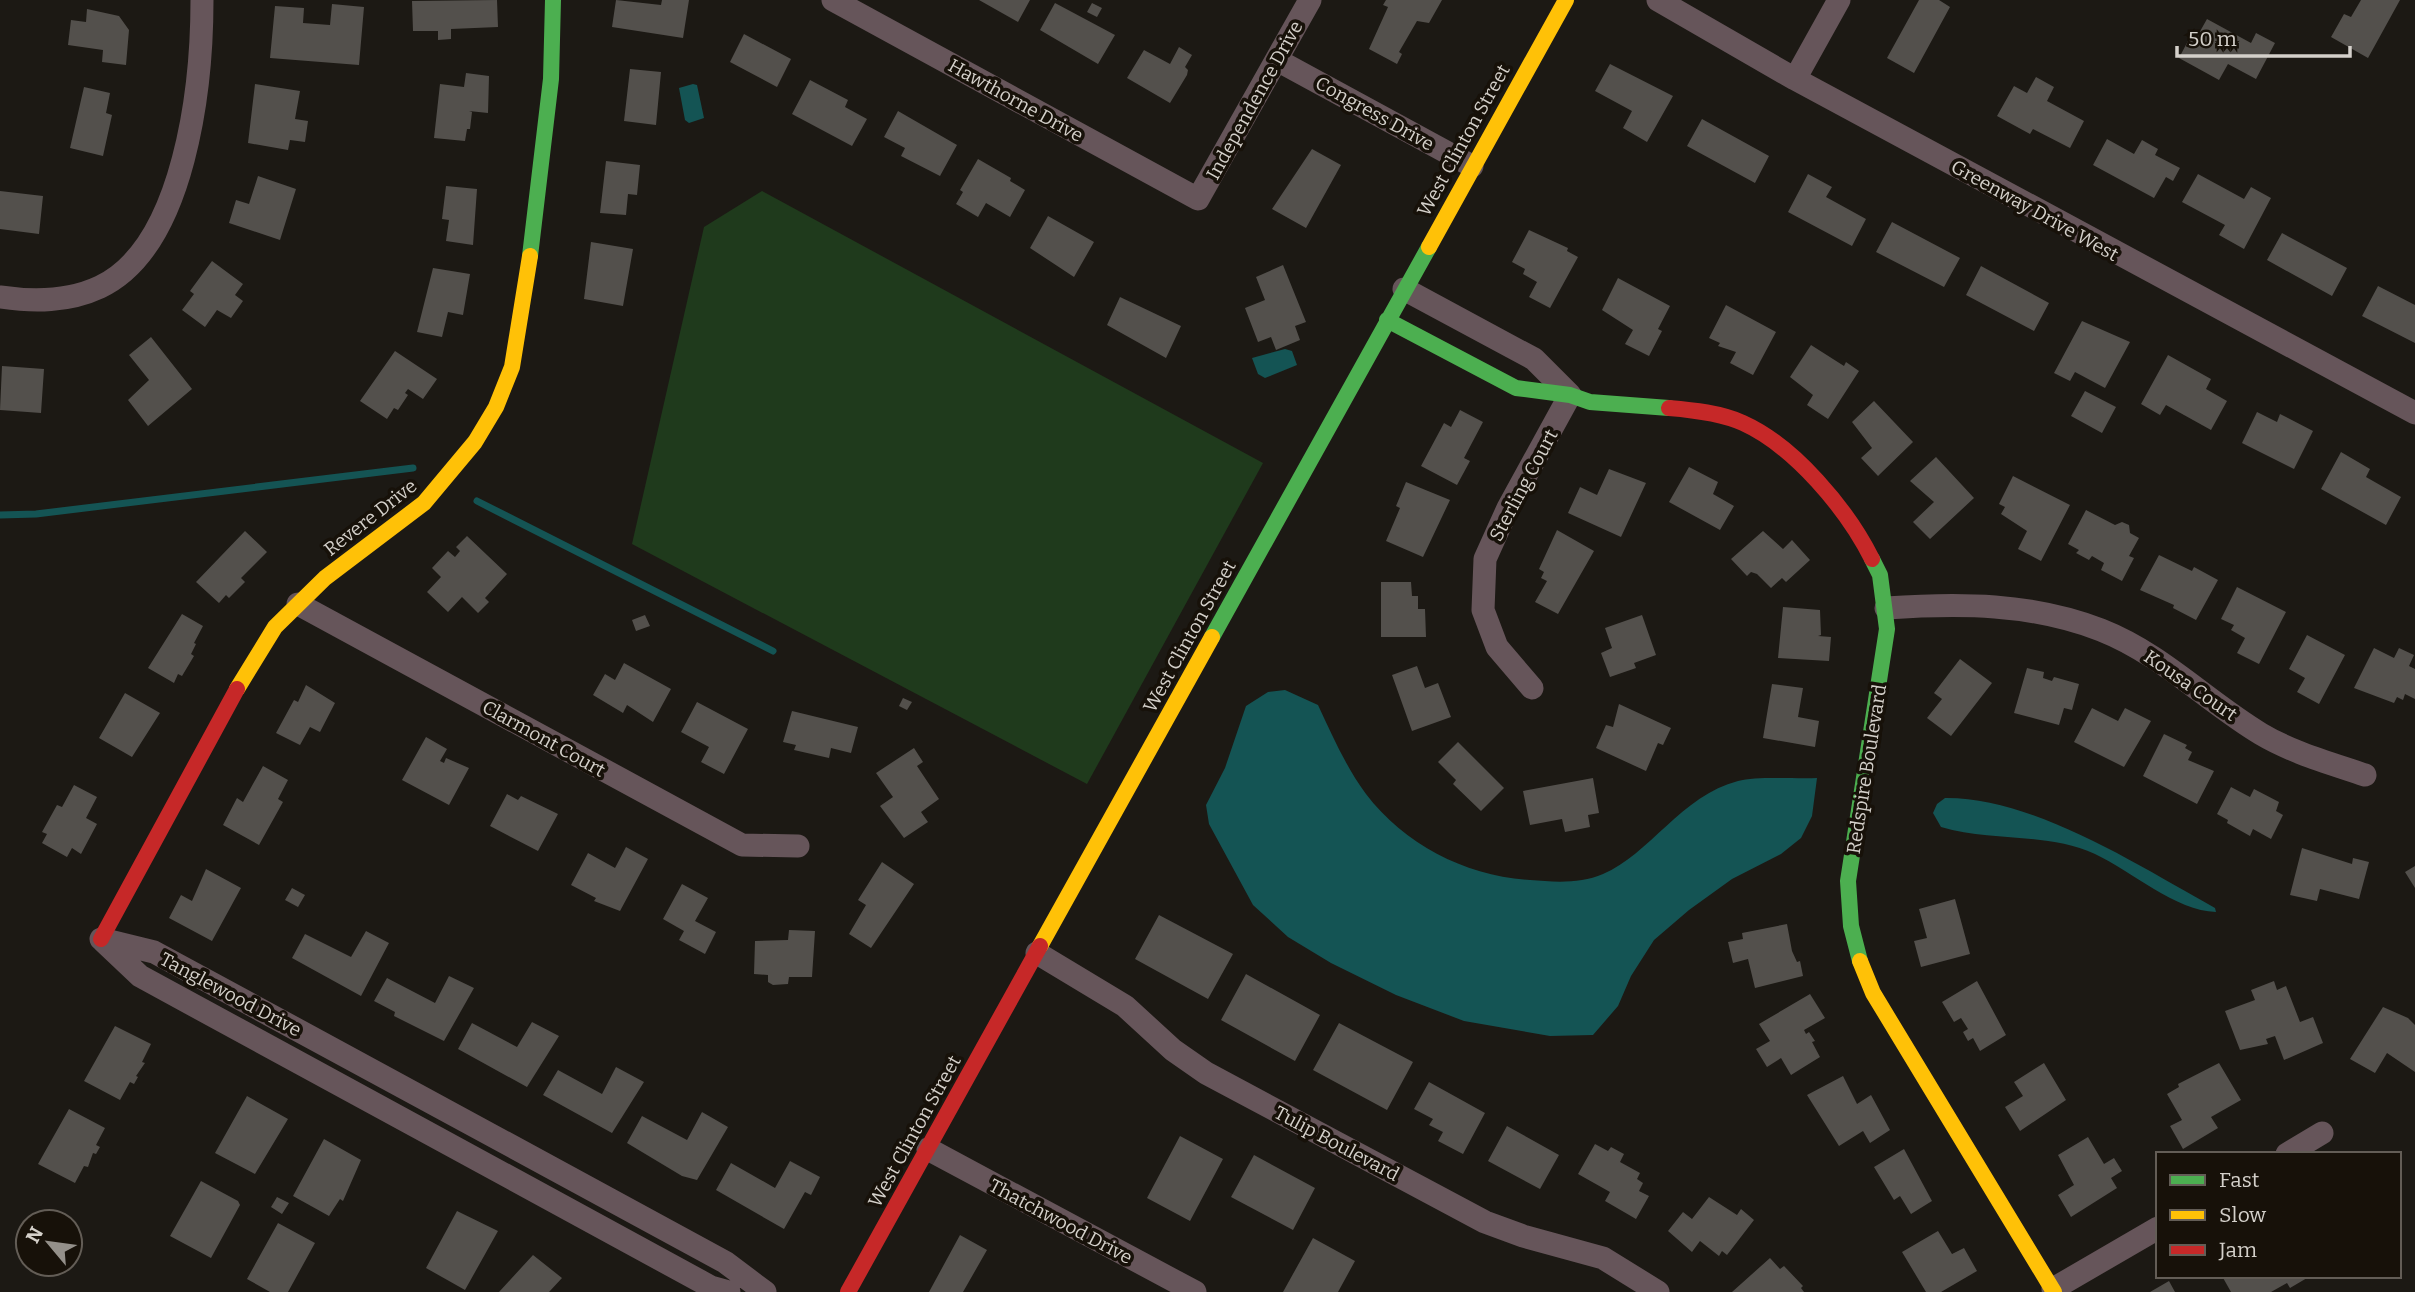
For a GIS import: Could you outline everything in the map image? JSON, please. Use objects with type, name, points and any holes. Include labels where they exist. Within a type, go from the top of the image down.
[{"type":"street","points":[[0,297],[48,301],[76,296],[102,286],[130,265],[150,240],[183,156],[196,101],[202,42],[202,0]]},
{"type":"street","name":"Revere Drive","points":[[101,939],[255,656],[275,627],[325,578],[424,503],[475,442],[496,407],[512,367],[525,298],[551,79],[552,0]]},
{"type":"street","name":"Hawthorne Drive","points":[[833,0],[1198,199]]},
{"type":"street","name":"Independence Drive","points":[[1198,199],[1310,0]]},
{"type":"street","name":"West Clinton Street","points":[[848,1292],[1566,0]]},
{"type":"street","name":"Greenway Drive West","points":[[1658,0],[1795,79],[2415,414]]},
{"type":"street","points":[[1795,79],[1839,0]]},
{"type":"street","name":"Congress Drive","points":[[1277,60],[1472,166]]},
{"type":"street","points":[[1404,289],[1534,359],[1570,395]]},
{"type":"street","name":"Redspire Boulevard","points":[[1387,320],[1516,388],[1570,395],[1590,402],[1694,410],[1743,423],[1790,455],[1831,497],[1864,543],[1880,575],[1887,629],[1848,881],[1847,918],[1854,950],[1873,993],[2054,1290]]},
{"type":"street","name":"Sterling Court","points":[[1532,688],[1497,648],[1483,610],[1485,559],[1508,508],[1570,395]]},
{"type":"street","name":"Clarmont Court","points":[[298,604],[742,845],[797,846]]},
{"type":"street","name":"Kousa Court","points":[[1886,608],[1945,604],[1996,606],[2038,612],[2102,630],[2152,655],[2262,734],[2303,754],[2365,775]]},
{"type":"street","name":"Tanglewood Drive","points":[[101,939],[140,976],[711,1287],[729,1292]]},
{"type":"street","name":"Tanglewood Drive","points":[[101,939],[154,952],[725,1262],[765,1292]]},
{"type":"street","name":"Tulip Boulevard","points":[[1037,953],[1125,1006],[1173,1049],[1206,1073],[1485,1222],[1523,1236],[1603,1258],[1658,1292]]},
{"type":"street","points":[[2290,1152],[2322,1133]]},
{"type":"street","name":"Thatchwood Drive","points":[[928,1149],[1195,1292]]},
{"type":"street","points":[[2054,1290],[2156,1229]]},
{"type":"green space","points":[[762,191],[1263,463],[1087,784],[632,544],[704,227]]},
{"type":"water","points":[[697,85],[704,118],[689,123],[685,120],[679,88]]},
{"type":"water","points":[[1285,349],[1292,351],[1297,365],[1265,378],[1258,374],[1252,358]]},
{"type":"water","points":[[1285,690],[1318,705],[1359,784],[1399,828],[1439,855],[1483,872],[1548,881],[1576,881],[1603,874],[1636,853],[1700,799],[1718,788],[1746,779],[1817,778],[1812,816],[1801,838],[1781,854],[1732,879],[1654,940],[1631,976],[1618,1006],[1593,1035],[1550,1036],[1464,1021],[1396,995],[1331,963],[1288,937],[1253,905],[1209,824],[1206,805],[1225,768],[1246,706],[1268,692]]},
{"type":"water","points":[[1945,798],[1979,801],[2049,821],[2119,854],[2215,908],[2216,912],[2185,905],[2109,861],[2076,847],[1960,832],[1941,827],[1933,813],[1937,804]]},
{"type":"building","points":[[497,0],[498,27],[451,29],[451,39],[438,40],[438,31],[413,31],[412,1]]},
{"type":"building","points":[[616,0],[661,5],[662,0],[689,0],[683,38],[612,27]]},
{"type":"building","points":[[979,0],[1030,0],[1018,22]]},
{"type":"building","points":[[1386,0],[1442,0],[1429,23],[1417,21],[1399,52],[1402,54],[1397,64],[1369,49],[1388,7],[1383,5]]},
{"type":"building","points":[[1919,0],[1939,0],[1950,7],[1914,73],[1887,58]]},
{"type":"building","points":[[2361,0],[2400,0],[2368,58],[2331,37],[2344,14],[2351,17]]},
{"type":"building","points":[[1055,3],[1115,35],[1098,64],[1040,30]]},
{"type":"building","points":[[1092,3],[1102,8],[1097,17],[1087,12]]},
{"type":"building","points":[[332,4],[364,7],[359,65],[270,58],[275,6],[304,8],[303,23],[330,25]]},
{"type":"building","points":[[87,9],[119,16],[129,30],[126,65],[102,62],[103,50],[68,45],[71,20],[86,22]]},
{"type":"building","points":[[2207,19],[2251,43],[2256,33],[2275,43],[2256,79],[2228,64],[2219,80],[2179,58],[2189,39],[2194,42]]},
{"type":"building","points":[[744,34],[791,59],[777,87],[730,62]]},
{"type":"building","points":[[1179,47],[1192,55],[1185,67],[1188,70],[1187,75],[1170,103],[1127,78],[1144,50],[1170,64]]},
{"type":"building","points":[[1610,64],[1673,96],[1647,142],[1623,128],[1632,111],[1595,91]]},
{"type":"building","points":[[630,69],[661,72],[656,125],[624,121]]},
{"type":"building","points":[[466,73],[489,76],[488,113],[469,111],[472,112],[470,129],[467,129],[465,141],[434,138],[440,84],[464,87]]},
{"type":"building","points":[[2036,77],[2054,87],[2047,101],[2084,121],[2070,148],[2033,129],[2030,134],[1997,116],[2014,86],[2027,93]]},
{"type":"building","points":[[810,80],[848,100],[845,107],[867,119],[852,146],[792,114]]},
{"type":"building","points":[[255,84],[300,91],[295,119],[308,121],[305,142],[290,140],[288,150],[248,143]]},
{"type":"building","points":[[84,87],[110,93],[106,113],[112,115],[103,156],[70,148]]},
{"type":"building","points":[[898,111],[957,145],[940,176],[901,156],[905,148],[884,137]]},
{"type":"building","points":[[1702,119],[1769,156],[1755,183],[1687,146]]},
{"type":"building","points":[[2107,139],[2134,154],[2142,140],[2158,149],[2155,155],[2180,168],[2173,181],[2166,177],[2154,198],[2093,165]]},
{"type":"building","points":[[1312,149],[1341,165],[1306,228],[1272,209]]},
{"type":"building","points":[[978,159],[1011,178],[1010,181],[1025,190],[1010,217],[986,203],[978,217],[956,204],[963,192],[960,190]]},
{"type":"building","points":[[606,161],[640,165],[637,195],[628,194],[626,215],[600,213]]},
{"type":"building","points":[[1808,174],[1832,187],[1826,197],[1866,219],[1852,246],[1788,212]]},
{"type":"building","points":[[2198,174],[2244,199],[2251,187],[2271,198],[2244,249],[2219,235],[2225,225],[2182,202]]},
{"type":"building","points":[[258,176],[296,189],[280,240],[229,223],[236,200],[249,204]]},
{"type":"building","points":[[446,186],[477,189],[473,245],[446,241],[449,220],[442,219]]},
{"type":"building","points":[[0,191],[43,196],[39,234],[0,229]]},
{"type":"building","points":[[1048,216],[1094,242],[1074,277],[1030,248]]},
{"type":"building","points":[[1892,222],[1960,258],[1944,287],[1876,252]]},
{"type":"building","points":[[1529,230],[1568,248],[1567,251],[1578,257],[1550,308],[1529,297],[1537,282],[1523,274],[1525,269],[1512,262]]},
{"type":"building","points":[[2282,233],[2347,268],[2332,296],[2267,260]]},
{"type":"building","points":[[591,242],[633,249],[623,306],[584,299]]},
{"type":"building","points":[[212,261],[243,284],[235,295],[243,301],[231,318],[217,310],[205,327],[182,310],[194,294],[190,291]]},
{"type":"building","points":[[1283,265],[1306,322],[1295,326],[1300,340],[1276,350],[1271,337],[1258,342],[1245,308],[1265,300],[1256,277]]},
{"type":"building","points":[[1981,266],[2049,303],[2034,331],[1966,295]]},
{"type":"building","points":[[433,268],[470,274],[463,315],[448,312],[442,337],[417,332]]},
{"type":"building","points":[[1618,278],[1670,306],[1658,329],[1662,331],[1649,356],[1625,344],[1633,330],[1602,310]]},
{"type":"building","points":[[2378,286],[2415,305],[2415,343],[2362,316]]},
{"type":"building","points":[[1120,297],[1181,326],[1166,358],[1107,325]]},
{"type":"building","points":[[1726,305],[1776,332],[1753,375],[1730,363],[1736,352],[1718,346],[1720,343],[1709,338]]},
{"type":"building","points":[[2082,321],[2130,342],[2105,388],[2075,372],[2070,381],[2054,373]]},
{"type":"building","points":[[151,337],[192,389],[148,426],[128,400],[149,380],[129,355]]},
{"type":"building","points":[[1811,345],[1844,366],[1846,362],[1859,371],[1828,419],[1807,405],[1813,395],[1790,377]]},
{"type":"building","points":[[395,351],[437,379],[423,399],[408,389],[405,393],[408,395],[398,410],[394,408],[387,419],[360,401]]},
{"type":"building","points":[[2168,355],[2211,379],[2206,389],[2227,401],[2211,430],[2166,405],[2160,415],[2141,404]]},
{"type":"building","points":[[2,366],[44,369],[41,413],[0,410]]},
{"type":"building","points":[[2085,391],[2116,407],[2102,433],[2071,416]]},
{"type":"building","points":[[1874,401],[1913,442],[1878,476],[1861,458],[1872,448],[1852,422]]},
{"type":"building","points":[[1460,410],[1483,422],[1464,458],[1470,461],[1457,485],[1421,466],[1444,423],[1451,427]]},
{"type":"building","points":[[2257,412],[2277,422],[2280,414],[2313,431],[2294,469],[2242,443]]},
{"type":"building","points":[[2341,452],[2370,469],[2366,477],[2401,497],[2386,525],[2321,489]]},
{"type":"building","points":[[1936,457],[1974,498],[1930,539],[1913,522],[1934,502],[1910,481]]},
{"type":"building","points":[[1689,467],[1718,482],[1713,494],[1734,506],[1720,530],[1669,502]]},
{"type":"building","points":[[1609,469],[1646,483],[1621,537],[1568,513],[1580,487],[1597,495]]},
{"type":"building","points":[[2013,476],[2070,505],[2041,561],[2018,549],[2027,531],[2001,514],[2005,507],[1999,504]]},
{"type":"building","points":[[1406,482],[1450,500],[1423,557],[1386,541],[1400,508],[1396,506]]},
{"type":"building","points":[[2086,510],[2115,525],[2122,522],[2129,525],[2130,533],[2139,538],[2129,556],[2134,558],[2122,581],[2101,570],[2104,563],[2092,556],[2089,560],[2076,553],[2079,550],[2068,544]]},
{"type":"building","points":[[1557,530],[1594,551],[1558,614],[1535,602],[1547,581],[1541,578],[1544,572],[1539,569]]},
{"type":"building","points":[[245,531],[267,552],[241,578],[245,582],[229,598],[226,595],[219,603],[196,582]]},
{"type":"building","points":[[1763,531],[1783,549],[1792,540],[1810,560],[1786,582],[1782,578],[1771,588],[1757,574],[1751,572],[1747,576],[1731,559]]},
{"type":"building","points":[[467,536],[507,574],[485,598],[489,602],[478,613],[462,597],[448,612],[427,592],[441,577],[432,568],[448,551],[455,557],[460,551],[456,547]]},
{"type":"building","points":[[2159,555],[2192,571],[2194,567],[2218,580],[2196,620],[2173,608],[2174,605],[2140,590]]},
{"type":"building","points":[[1381,582],[1411,582],[1412,596],[1418,596],[1418,609],[1425,609],[1426,637],[1381,637]]},
{"type":"building","points":[[2237,587],[2286,612],[2259,664],[2237,653],[2245,638],[2231,630],[2234,625],[2221,619]]},
{"type":"building","points":[[1783,607],[1820,610],[1821,635],[1818,636],[1831,637],[1829,661],[1778,658]]},
{"type":"building","points":[[182,614],[203,626],[194,643],[196,644],[191,654],[194,656],[182,676],[178,674],[174,683],[148,668]]},
{"type":"building","points":[[645,615],[650,626],[636,631],[632,620]]},
{"type":"building","points":[[1642,615],[1656,655],[1634,663],[1636,668],[1610,677],[1601,653],[1612,648],[1605,628]]},
{"type":"building","points":[[2307,635],[2345,655],[2319,704],[2297,692],[2305,678],[2289,669]]},
{"type":"building","points":[[2374,648],[2394,658],[2399,648],[2414,655],[2409,666],[2415,669],[2415,699],[2405,694],[2403,700],[2397,697],[2394,703],[2354,688]]},
{"type":"building","points":[[1960,659],[1992,683],[1951,736],[1927,718],[1942,699],[1934,693]]},
{"type":"building","points":[[624,663],[671,689],[653,722],[627,705],[623,713],[593,695],[605,674],[615,680]]},
{"type":"building","points":[[1417,666],[1425,688],[1438,683],[1451,717],[1412,731],[1392,675]]},
{"type":"building","points":[[2027,668],[2044,672],[2043,678],[2052,681],[2054,677],[2079,684],[2072,710],[2064,708],[2059,725],[2014,713]]},
{"type":"building","points":[[1772,684],[1803,688],[1798,717],[1819,721],[1815,747],[1763,738]]},
{"type":"building","points":[[306,685],[335,703],[320,732],[310,727],[300,745],[276,733],[294,700],[298,702]]},
{"type":"building","points":[[125,693],[160,713],[132,757],[99,738]]},
{"type":"building","points":[[903,698],[912,702],[907,710],[899,706]]},
{"type":"building","points":[[697,702],[748,729],[724,774],[701,762],[709,747],[681,732]]},
{"type":"building","points":[[1619,704],[1671,728],[1663,745],[1658,743],[1646,771],[1596,748],[1606,725],[1613,727]]},
{"type":"building","points":[[2092,708],[2118,721],[2125,708],[2151,721],[2124,767],[2074,742]]},
{"type":"building","points":[[792,711],[858,727],[851,753],[831,748],[829,758],[794,750],[796,745],[783,742]]},
{"type":"building","points":[[2164,734],[2187,745],[2185,748],[2192,752],[2188,760],[2214,771],[2197,804],[2143,776]]},
{"type":"building","points":[[426,737],[447,749],[440,761],[444,763],[446,758],[469,768],[449,805],[402,780]]},
{"type":"building","points":[[1458,742],[1504,788],[1481,811],[1453,784],[1456,780],[1438,762]]},
{"type":"building","points":[[914,748],[923,762],[917,766],[939,799],[921,812],[928,822],[904,838],[880,806],[893,797],[876,773]]},
{"type":"building","points":[[263,766],[288,780],[278,799],[283,802],[259,845],[223,825],[237,798],[243,802]]},
{"type":"building","points":[[1593,778],[1599,813],[1588,815],[1590,827],[1565,832],[1562,819],[1530,825],[1523,791]]},
{"type":"building","points":[[74,785],[97,797],[86,818],[97,824],[81,854],[72,848],[67,857],[42,843],[47,834],[42,832],[57,805],[62,807]]},
{"type":"building","points":[[2231,787],[2250,797],[2254,789],[2279,802],[2276,811],[2283,815],[2271,839],[2253,829],[2250,836],[2217,814]]},
{"type":"building","points":[[507,794],[518,800],[521,796],[558,814],[538,851],[490,826]]},
{"type":"building","points":[[626,847],[648,859],[620,911],[594,901],[596,898],[571,885],[588,853],[615,868]]},
{"type":"building","points":[[2302,848],[2352,864],[2353,858],[2369,862],[2359,899],[2320,889],[2317,901],[2290,895]]},
{"type":"building","points":[[882,862],[914,884],[871,948],[849,934],[866,905],[858,900]]},
{"type":"building","points":[[2415,866],[2415,888],[2405,872]]},
{"type":"building","points":[[206,869],[241,888],[212,941],[169,918],[181,895],[192,901]]},
{"type":"building","points":[[682,884],[708,898],[695,921],[716,932],[705,954],[679,940],[684,931],[663,919]]},
{"type":"building","points":[[292,888],[305,895],[298,907],[285,900]]},
{"type":"building","points":[[1955,899],[1970,954],[1921,967],[1914,941],[1927,938],[1919,909]]},
{"type":"building","points":[[1159,915],[1233,954],[1208,999],[1135,959]]},
{"type":"building","points":[[1787,924],[1792,951],[1797,962],[1800,961],[1803,976],[1755,988],[1748,959],[1733,963],[1728,942],[1743,939],[1742,933]]},
{"type":"building","points":[[789,930],[815,931],[812,977],[789,977],[788,984],[773,985],[768,982],[768,975],[754,974],[755,941],[788,940]]},
{"type":"building","points":[[366,931],[389,943],[361,996],[292,958],[305,934],[351,957]]},
{"type":"building","points":[[1246,974],[1320,1015],[1295,1061],[1221,1020]]},
{"type":"building","points":[[449,976],[474,988],[444,1041],[394,1016],[395,1012],[374,1001],[387,978],[435,1003]]},
{"type":"building","points":[[1977,981],[2006,1035],[1980,1051],[1973,1038],[1968,1041],[1963,1032],[1968,1029],[1961,1018],[1954,1022],[1942,1002]]},
{"type":"building","points":[[2274,981],[2277,990],[2286,986],[2300,1022],[2313,1017],[2323,1043],[2284,1060],[2275,1036],[2266,1039],[2268,1044],[2240,1050],[2225,1011],[2255,1000],[2251,990]]},
{"type":"building","points":[[1810,994],[1825,1018],[1804,1030],[1806,1034],[1809,1032],[1815,1041],[1812,1042],[1820,1057],[1791,1075],[1781,1058],[1767,1067],[1756,1049],[1770,1041],[1759,1024]]},
{"type":"building","points":[[2383,1007],[2408,1018],[2415,1025],[2415,1072],[2387,1053],[2375,1073],[2350,1059]]},
{"type":"building","points":[[532,1022],[559,1036],[527,1087],[458,1049],[472,1023],[517,1047]]},
{"type":"building","points":[[1339,1023],[1413,1062],[1387,1110],[1313,1070]]},
{"type":"building","points":[[115,1026],[151,1044],[142,1062],[145,1063],[136,1076],[138,1077],[134,1084],[130,1082],[120,1100],[84,1081]]},
{"type":"building","points":[[2044,1063],[2066,1100],[2020,1131],[2005,1107],[2023,1096],[2014,1082]]},
{"type":"building","points":[[2219,1063],[2241,1100],[2211,1117],[2218,1128],[2183,1149],[2170,1126],[2182,1120],[2167,1094],[2179,1087],[2178,1084]]},
{"type":"building","points":[[616,1067],[644,1082],[612,1133],[543,1095],[558,1070],[602,1094]]},
{"type":"building","points":[[1843,1076],[1857,1104],[1871,1095],[1890,1130],[1870,1143],[1863,1131],[1839,1146],[1807,1095]]},
{"type":"building","points":[[1429,1082],[1485,1113],[1463,1154],[1438,1141],[1443,1132],[1429,1125],[1433,1119],[1414,1109]]},
{"type":"building","points":[[247,1096],[288,1119],[255,1174],[215,1153]]},
{"type":"building","points":[[69,1109],[105,1128],[96,1145],[100,1147],[96,1154],[93,1153],[88,1167],[84,1166],[75,1183],[38,1164]]},
{"type":"building","points":[[702,1112],[728,1127],[697,1180],[682,1176],[627,1143],[642,1116],[687,1140]]},
{"type":"building","points":[[1507,1126],[1559,1155],[1540,1189],[1488,1161]]},
{"type":"building","points":[[1180,1136],[1223,1159],[1190,1221],[1147,1198]]},
{"type":"building","points":[[2088,1137],[2104,1164],[2114,1158],[2122,1171],[2111,1178],[2117,1188],[2071,1217],[2058,1195],[2074,1185],[2058,1155]]},
{"type":"building","points":[[324,1139],[361,1160],[343,1201],[340,1199],[329,1216],[293,1196]]},
{"type":"building","points":[[1595,1144],[1608,1151],[1611,1147],[1624,1154],[1620,1162],[1640,1173],[1637,1179],[1643,1183],[1639,1191],[1649,1196],[1636,1219],[1605,1201],[1610,1192],[1578,1174]]},
{"type":"building","points":[[1904,1149],[1932,1201],[1911,1214],[1900,1196],[1894,1200],[1874,1167]]},
{"type":"building","points":[[1254,1155],[1315,1188],[1293,1230],[1231,1197]]},
{"type":"building","points":[[790,1161],[820,1177],[811,1195],[805,1192],[784,1229],[716,1190],[731,1163],[775,1188]]},
{"type":"building","points":[[201,1181],[238,1201],[240,1205],[211,1258],[170,1236]]},
{"type":"building","points":[[277,1197],[289,1203],[282,1214],[271,1207]]},
{"type":"building","points":[[1709,1197],[1737,1215],[1741,1209],[1754,1220],[1727,1255],[1722,1251],[1719,1256],[1700,1241],[1692,1252],[1668,1231],[1683,1212],[1692,1219]]},
{"type":"building","points":[[457,1211],[498,1231],[465,1290],[426,1268]]},
{"type":"building","points":[[278,1223],[315,1243],[288,1292],[270,1292],[247,1279]]},
{"type":"building","points":[[1938,1231],[1952,1254],[1964,1248],[1977,1271],[1941,1292],[1926,1292],[1902,1252]]},
{"type":"building","points":[[960,1235],[987,1250],[963,1292],[929,1292]]},
{"type":"building","points":[[1313,1238],[1355,1261],[1338,1292],[1283,1292]]},
{"type":"building","points":[[533,1255],[562,1278],[549,1292],[499,1292]]},
{"type":"building","points":[[1770,1258],[1780,1269],[1784,1266],[1803,1286],[1801,1288],[1804,1292],[1732,1292]]},
{"type":"building","points":[[2223,1278],[2307,1278],[2290,1288],[2287,1283],[2271,1292],[2231,1292]]},
{"type":"building","points":[[2169,1281],[2175,1292],[2150,1292]]},
{"type":"waterway","points":[[0,515],[36,514],[413,468]]},
{"type":"waterway","points":[[477,501],[773,651]]},
{"type":"traffic: fast","points":[[530,256],[551,79],[553,0]]},
{"type":"traffic: fast","points":[[1212,637],[1429,247]]},
{"type":"traffic: fast","points":[[1387,320],[1516,388],[1570,395],[1590,402],[1669,408]]},
{"type":"traffic: fast","points":[[1860,961],[1851,926],[1848,881],[1887,629],[1880,575],[1872,559]]},
{"type":"traffic: slow","points":[[1429,247],[1566,0]]},
{"type":"traffic: slow","points":[[237,689],[275,627],[325,578],[424,503],[475,442],[496,407],[512,367],[530,256]]},
{"type":"traffic: slow","points":[[1040,946],[1212,637]]},
{"type":"traffic: slow","points":[[1860,961],[1873,993],[2054,1292]]},
{"type":"traffic: jam","points":[[1669,408],[1726,417],[1762,433],[1781,447],[1800,463],[1834,500],[1872,559]]},
{"type":"traffic: jam","points":[[101,939],[237,689]]},
{"type":"traffic: jam","points":[[848,1292],[1040,946]]}]
